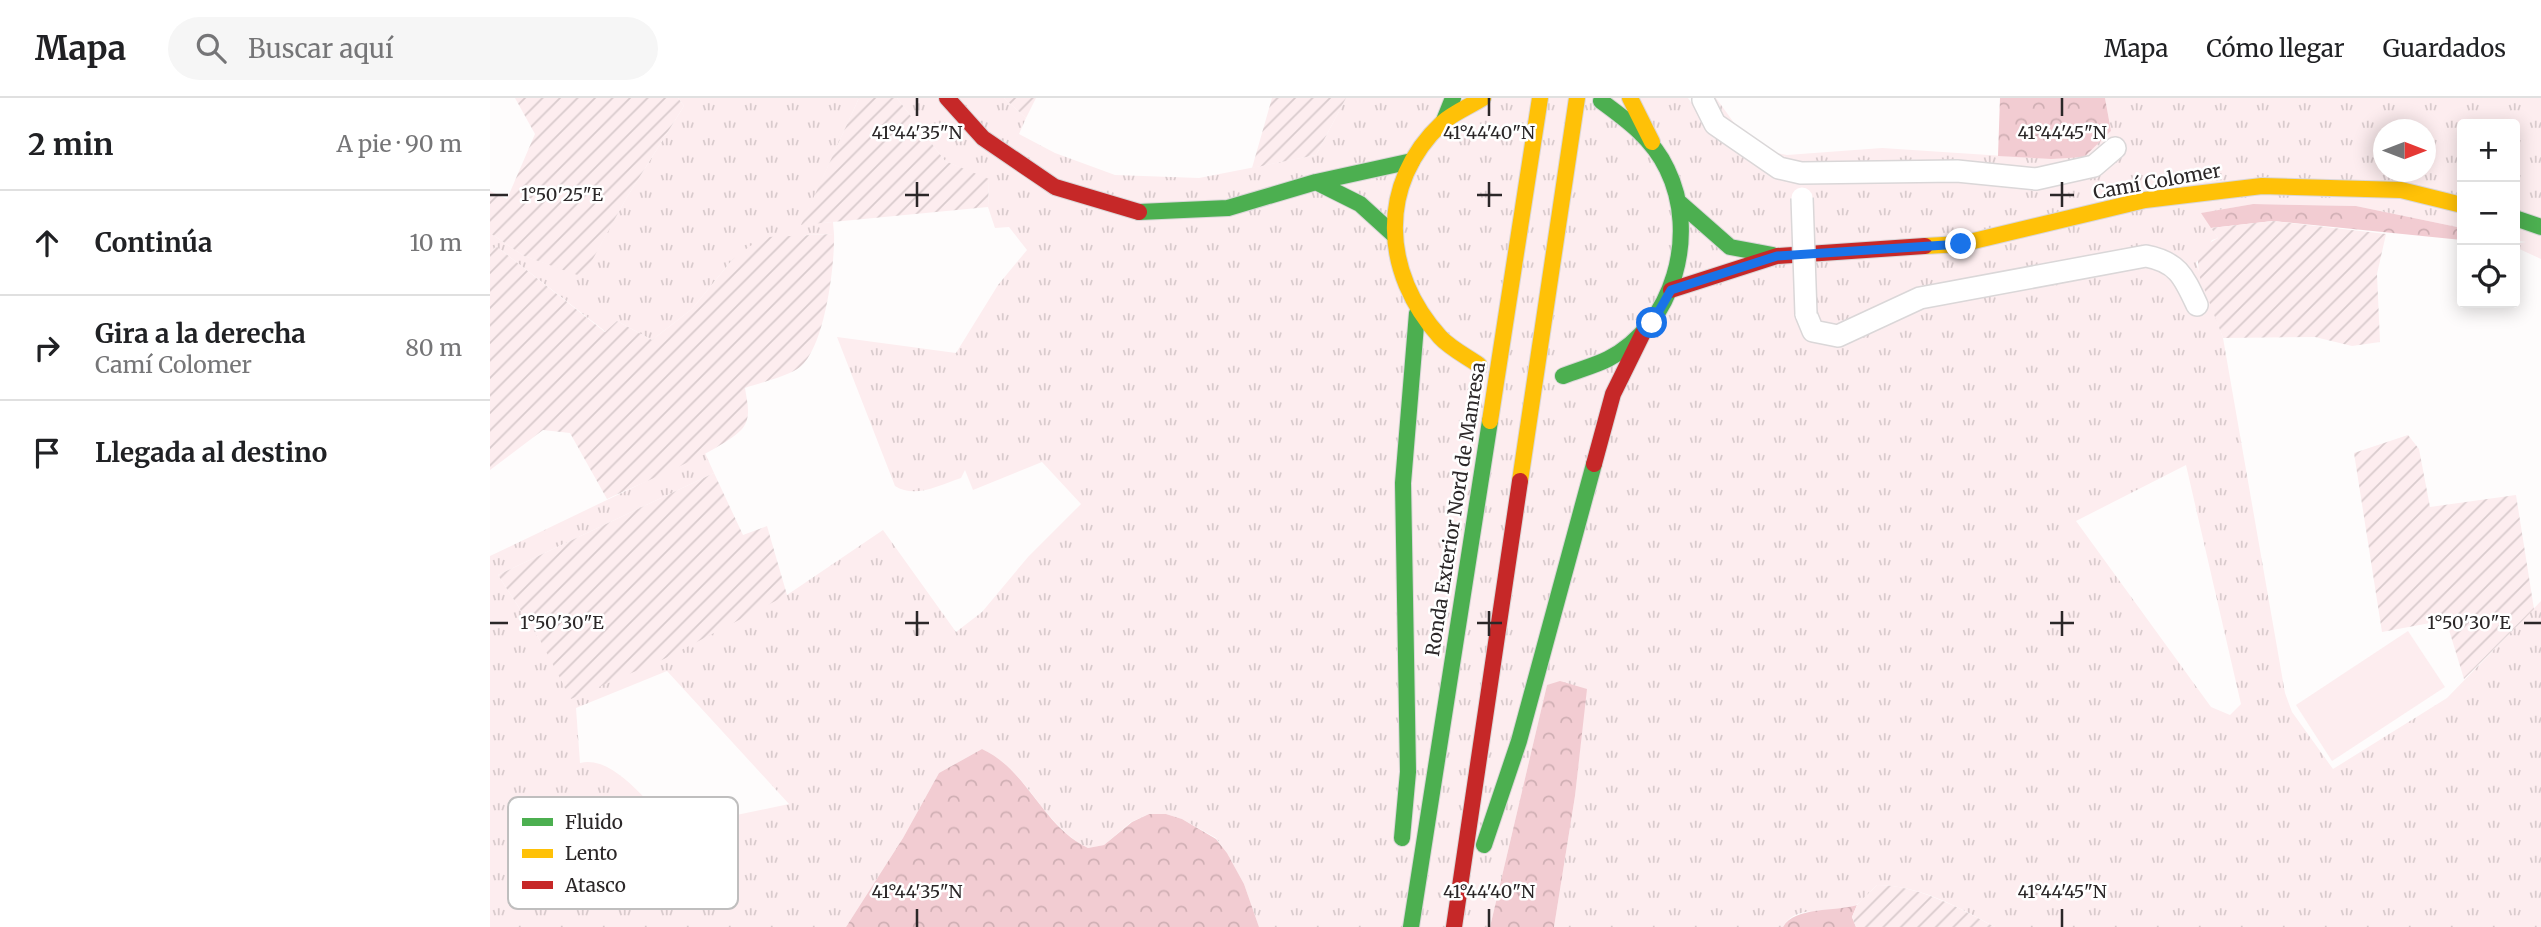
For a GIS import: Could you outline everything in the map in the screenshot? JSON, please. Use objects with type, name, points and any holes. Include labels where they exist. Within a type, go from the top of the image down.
[{"type":"main road","points":[[947,98],[983,138],[1055,187],[1144,213],[1228,208],[1316,182],[1412,161]]},
{"type":"main road","points":[[1453,98],[1443,123],[1412,161],[1398,197],[1393,234],[1399,275],[1417,313],[1444,343],[1479,365]]},
{"type":"main road","points":[[1443,123],[1483,98]]},
{"type":"main road","name":"Ronda Exterior Nord de Manresa","points":[[1411,927],[1540,98]]},
{"type":"main road","points":[[1455,927],[1577,98]]},
{"type":"main road","points":[[1455,927],[1519,741],[1613,394],[1643,333],[1671,290],[1682,247],[1680,203],[1674,182],[1630,98]]},
{"type":"main road","points":[[1601,101],[1623,115],[1652,142]]},
{"type":"main road","points":[[1316,182],[1360,204],[1393,234]]},
{"type":"main road","name":"Camí Colomer","points":[[1671,290],[1777,256],[1961,244],[2145,201],[2262,186],[2400,190],[2457,204]]},
{"type":"main road","name":"Camí Colomer","points":[[1680,203],[1730,247],[1777,256]]},
{"type":"main road","points":[[2520,220],[2541,227]]},
{"type":"main road","points":[[1401,852],[1408,772],[1403,483],[1417,313]]},
{"type":"main road","points":[[1563,376],[1606,361],[1643,333]]},
{"type":"main road","points":[[1398,927],[1399,890]]},
{"type":"street","points":[[1703,100],[1715,124],[1779,168],[1801,173],[1957,171],[2036,178],[2094,166],[2115,148]]},
{"type":"street","points":[[1801,173],[1806,314],[1813,331],[1838,336],[1920,298],[2146,256],[2165,259],[2182,275],[2197,305]]},
{"type":"green space","points":[[515,98],[678,98],[684,106],[627,197],[583,277],[524,256],[490,233],[490,191],[507,199],[535,134]]},
{"type":"green space","points":[[678,98],[859,98],[802,224],[833,222],[834,234],[806,235],[732,260],[692,309],[652,340],[617,321],[606,332],[496,246],[490,254],[490,233],[524,256],[583,276],[627,197],[684,106]]},
{"type":"green space","points":[[859,98],[897,98],[945,161],[989,179],[988,207],[801,225]]},
{"type":"green space","points":[[897,98],[1004,98],[1026,118],[1019,134],[1055,153],[1115,175],[1199,178],[1316,155],[1346,98],[1688,98],[1694,106],[1705,98],[1716,98],[1745,138],[1765,151],[1787,155],[1882,148],[2051,159],[2103,139],[2111,131],[2105,98],[2541,98],[2541,259],[2520,249],[2520,243],[2526,242],[2520,241],[2520,119],[2457,119],[2457,227],[2356,206],[2253,204],[2202,213],[2218,238],[2212,240],[2196,263],[2223,338],[2285,693],[2292,712],[2333,769],[2447,698],[2541,601],[2541,927],[1995,927],[1923,893],[1877,885],[1856,905],[1838,910],[1797,914],[1783,927],[1554,927],[1575,796],[1586,690],[1547,685],[1490,927],[1259,927],[1244,884],[1216,838],[1182,819],[1166,814],[1149,814],[1131,822],[1104,845],[1088,848],[1059,826],[1012,771],[982,749],[939,773],[903,838],[846,927],[490,927],[490,556],[705,453],[714,473],[498,575],[541,642],[787,595],[883,530],[956,632],[982,612],[1028,557],[1081,504],[1042,462],[973,490],[965,470],[961,478],[927,490],[903,490],[895,486],[837,337],[956,353],[998,285],[1027,250],[1009,227],[995,228],[988,207],[989,180],[945,161]],"holes":[[[2186,465],[2241,704],[2230,715],[2211,707],[2076,521]],[[667,671],[789,804],[738,815],[738,909],[508,909],[508,797],[644,797],[606,766],[593,762],[580,763],[576,708]]]},
{"type":"green space","points":[[1004,98],[1036,98],[1026,118]]},
{"type":"green space","points":[[1272,98],[1346,98],[1316,155],[1252,168]]},
{"type":"green space","points":[[2000,98],[2105,98],[2111,131],[2084,157],[2051,159],[1998,156]]},
{"type":"green space","points":[[2253,204],[2356,206],[2457,227],[2457,239],[2273,221],[2211,228],[2201,213]]},
{"type":"green space","points":[[2273,221],[2386,234],[2377,274],[2380,342],[2352,346],[2315,337],[2223,338],[2199,275],[2197,250],[2218,238],[2211,228]]},
{"type":"green space","points":[[834,234],[827,304],[809,357],[795,370],[745,388],[747,420],[732,438],[658,477],[607,499],[570,433],[543,430],[490,470],[490,254],[496,246],[605,332],[617,321],[652,340],[692,309],[732,260],[750,246],[768,237]]},
{"type":"green space","points":[[2408,435],[2419,449],[2430,507],[2516,495],[2534,609],[2464,679],[2446,620],[2382,632],[2354,453]]},
{"type":"green space","points":[[714,473],[743,535],[767,526],[787,595],[664,659],[571,699],[541,642],[498,575]]},
{"type":"green space","points":[[2408,631],[2445,687],[2332,761],[2296,705]]},
{"type":"green space","points":[[1560,681],[1587,689],[1575,796],[1554,927],[1490,927],[1547,685]]},
{"type":"green space","points":[[982,749],[1012,771],[1058,826],[1088,848],[1104,845],[1132,822],[1149,814],[1166,814],[1182,819],[1216,839],[1244,884],[1259,927],[846,927],[903,838],[939,773]]},
{"type":"green space","points":[[1877,885],[1923,893],[1995,927],[1856,927],[1852,917],[1857,905]]},
{"type":"green space","points":[[1857,905],[1852,917],[1856,927],[1783,927],[1789,920],[1806,913]]},
{"type":"traffic: fast","points":[[1443,123],[1453,98]]},
{"type":"traffic: fast","points":[[1563,376],[1608,359],[1631,344],[1650,324],[1664,301],[1674,276],[1680,249],[1681,221],[1676,194],[1667,169],[1647,139],[1601,101]]},
{"type":"traffic: fast","points":[[1139,212],[1228,208],[1316,182],[1412,161]]},
{"type":"traffic: fast","points":[[1316,182],[1360,204],[1393,234]]},
{"type":"traffic: fast","points":[[1680,203],[1730,247],[1773,255]]},
{"type":"traffic: fast","points":[[2520,220],[2541,227]]},
{"type":"traffic: fast","points":[[1402,838],[1408,772],[1403,483],[1417,313]]},
{"type":"traffic: fast","points":[[1411,927],[1490,421]]},
{"type":"traffic: fast","points":[[1484,845],[1519,741],[1594,464]]},
{"type":"traffic: slow","points":[[1479,365],[1444,341],[1421,312],[1407,285],[1398,257],[1395,229],[1398,201],[1406,173],[1421,147],[1446,119],[1483,98]]},
{"type":"traffic: slow","points":[[1490,421],[1540,98]]},
{"type":"traffic: slow","points":[[1520,481],[1577,98]]},
{"type":"traffic: slow","points":[[1630,98],[1652,142]]},
{"type":"traffic: slow","points":[[1925,246],[1961,244],[2145,200],[2262,186],[2401,190],[2457,204]]},
{"type":"traffic: jam","points":[[947,98],[983,138],[1055,187],[1139,212]]},
{"type":"traffic: jam","points":[[1671,290],[1777,256],[1925,246]]},
{"type":"traffic: jam","points":[[1594,464],[1613,394],[1643,333]]},
{"type":"traffic: jam","points":[[1454,927],[1520,481]]},
{"type":"route","points":[[1652,323],[1671,290],[1777,256],[1961,244]]}]
